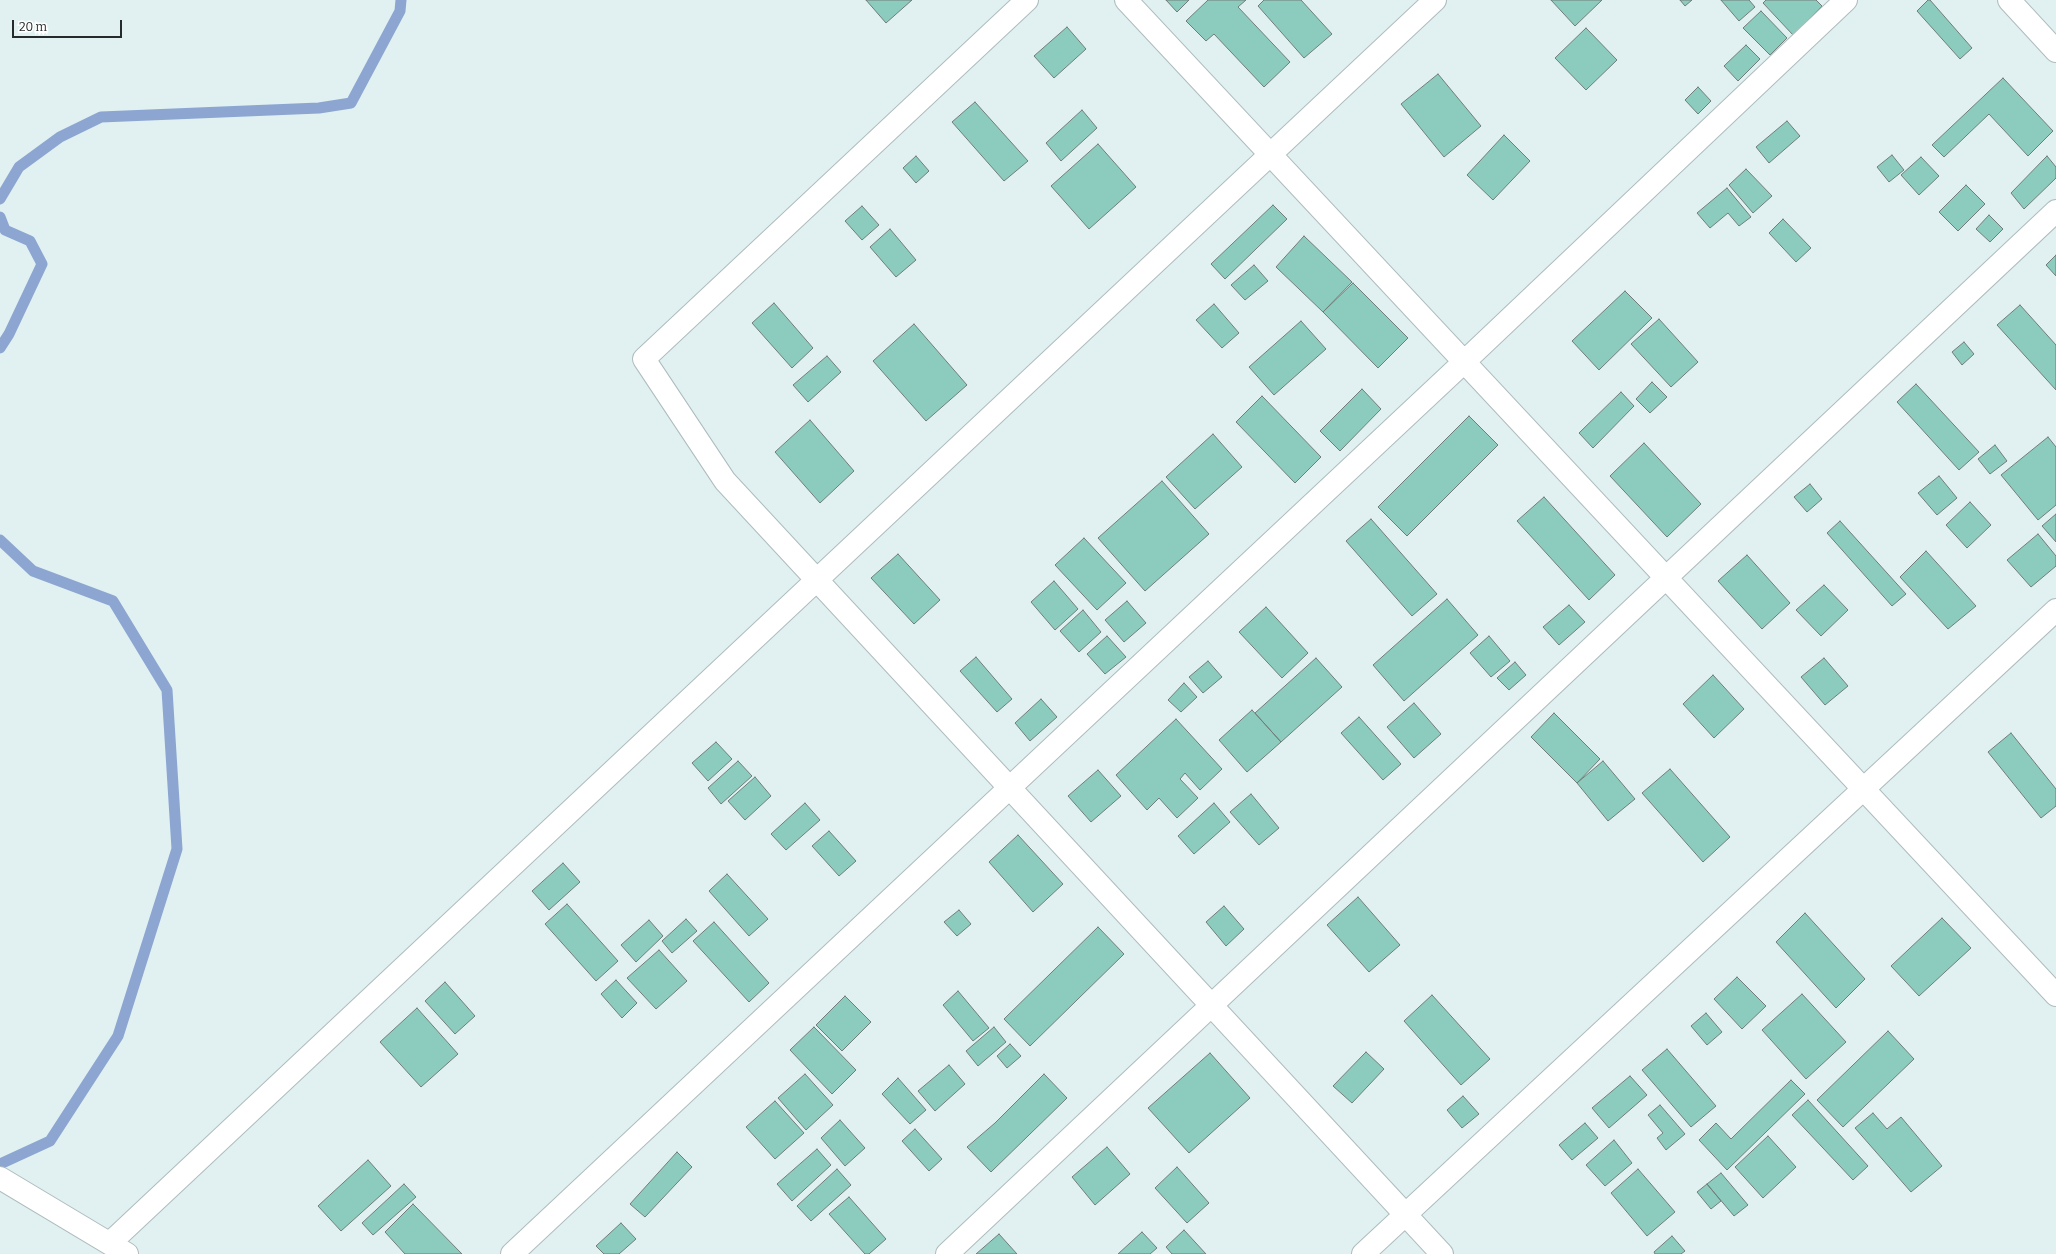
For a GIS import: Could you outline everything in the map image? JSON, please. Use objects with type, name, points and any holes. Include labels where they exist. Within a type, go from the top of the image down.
[{"type":"street","points":[[1027,0],[644,359],[725,481],[1442,1254]]},
{"type":"street","points":[[1126,0],[2056,995]]},
{"type":"street","points":[[0,1178],[119,1249],[817,581],[1435,0]]},
{"type":"street","points":[[512,1254],[1464,362],[1846,0]]},
{"type":"street","points":[[2009,0],[2056,51]]},
{"type":"street","points":[[947,1254],[2056,211]]},
{"type":"street","points":[[1363,1254],[2056,610]]},
{"type":"building","points":[[866,0],[912,0],[886,23]]},
{"type":"building","points":[[1166,0],[1189,0],[1177,12]]},
{"type":"building","points":[[1208,0],[1246,0],[1238,7],[1290,62],[1264,87],[1214,34],[1206,41],[1186,21]]},
{"type":"building","points":[[1264,0],[1301,0],[1332,34],[1304,58],[1258,6]]},
{"type":"building","points":[[1551,0],[1602,0],[1575,26]]},
{"type":"building","points":[[1680,0],[1692,0],[1685,6]]},
{"type":"building","points":[[1721,0],[1749,0],[1755,7],[1739,21]]},
{"type":"building","points":[[1766,0],[1816,0],[1822,6],[1793,35],[1763,3]]},
{"type":"building","points":[[1928,0],[1930,0],[1972,48],[1960,59],[1917,11]]},
{"type":"building","points":[[1761,11],[1787,38],[1770,55],[1743,28]]},
{"type":"building","points":[[1067,27],[1086,49],[1054,78],[1034,56]]},
{"type":"building","points":[[1586,28],[1617,60],[1586,90],[1555,58]]},
{"type":"building","points":[[1746,45],[1760,59],[1738,81],[1724,66]]},
{"type":"building","points":[[1438,74],[1481,126],[1444,157],[1401,104]]},
{"type":"building","points":[[2003,78],[2053,131],[2028,156],[1989,114],[1944,157],[1932,145]]},
{"type":"building","points":[[1698,87],[1711,101],[1698,114],[1685,100]]},
{"type":"building","points":[[975,102],[1028,161],[1004,181],[952,122]]},
{"type":"building","points":[[1082,110],[1097,128],[1061,161],[1046,143]]},
{"type":"building","points":[[1787,121],[1800,136],[1769,163],[1756,147]]},
{"type":"building","points":[[1504,135],[1530,161],[1493,200],[1467,175]]},
{"type":"building","points":[[1098,144],[1136,187],[1089,229],[1051,186]]},
{"type":"building","points":[[1892,155],[1904,170],[1889,182],[1877,167]]},
{"type":"building","points":[[916,156],[929,171],[916,183],[903,168]]},
{"type":"building","points":[[2047,156],[2056,167],[2056,178],[2024,209],[2011,193]]},
{"type":"building","points":[[1921,157],[1939,176],[1919,195],[1901,175]]},
{"type":"building","points":[[1746,169],[1772,196],[1753,213],[1729,185]]},
{"type":"building","points":[[1966,185],[1985,204],[1958,231],[1939,212]]},
{"type":"building","points":[[1727,188],[1751,217],[1739,226],[1728,213],[1710,228],[1697,213]]},
{"type":"building","points":[[1273,205],[1287,219],[1225,279],[1211,264]]},
{"type":"building","points":[[862,206],[879,225],[862,240],[845,221]]},
{"type":"building","points":[[1989,215],[2003,229],[1990,242],[1976,229]]},
{"type":"building","points":[[1783,219],[1811,248],[1796,262],[1769,233]]},
{"type":"building","points":[[890,229],[916,260],[896,277],[870,247]]},
{"type":"building","points":[[1304,236],[1352,282],[1323,312],[1276,267]]},
{"type":"building","points":[[2056,255],[2056,276],[2046,265]]},
{"type":"building","points":[[1254,265],[1268,281],[1245,300],[1231,285]]},
{"type":"building","points":[[1353,283],[1408,338],[1378,368],[1323,312]]},
{"type":"building","points":[[1625,291],[1652,318],[1599,370],[1572,341]]},
{"type":"building","points":[[774,303],[813,348],[792,368],[752,323]]},
{"type":"building","points":[[1214,304],[1239,333],[1222,348],[1196,320]]},
{"type":"building","points":[[2020,305],[2056,345],[2056,390],[1997,325]]},
{"type":"building","points":[[1659,319],[1698,362],[1671,387],[1631,344]]},
{"type":"building","points":[[1301,321],[1326,349],[1274,395],[1249,367]]},
{"type":"building","points":[[914,324],[967,385],[926,421],[873,361]]},
{"type":"building","points":[[1964,342],[1974,354],[1962,365],[1952,352]]},
{"type":"building","points":[[827,356],[841,372],[808,402],[793,385]]},
{"type":"building","points":[[1652,382],[1667,397],[1650,413],[1636,399]]},
{"type":"building","points":[[1916,384],[1979,452],[1959,470],[1897,402]]},
{"type":"building","points":[[1362,389],[1381,409],[1340,451],[1320,431]]},
{"type":"building","points":[[1621,392],[1634,406],[1593,448],[1579,433]]},
{"type":"building","points":[[1262,396],[1321,457],[1295,483],[1236,422]]},
{"type":"building","points":[[1469,416],[1498,445],[1407,536],[1378,507]]},
{"type":"building","points":[[810,420],[854,471],[820,503],[775,452]]},
{"type":"building","points":[[1213,434],[1242,467],[1195,509],[1166,477]]},
{"type":"building","points":[[2048,437],[2056,447],[2056,505],[2038,520],[2001,475]]},
{"type":"building","points":[[1644,443],[1701,504],[1667,537],[1610,476]]},
{"type":"building","points":[[1995,445],[2007,461],[1990,474],[1978,459]]},
{"type":"building","points":[[1939,476],[1957,498],[1937,515],[1918,493]]},
{"type":"building","points":[[1162,481],[1209,534],[1145,591],[1098,538]]},
{"type":"building","points":[[1810,484],[1822,499],[1807,512],[1794,497]]},
{"type":"building","points":[[1544,497],[1615,575],[1589,600],[1517,521]]},
{"type":"building","points":[[1970,502],[1991,525],[1967,548],[1946,525]]},
{"type":"building","points":[[2056,514],[2056,542],[2042,526]]},
{"type":"building","points":[[1371,519],[1437,594],[1412,616],[1346,541]]},
{"type":"building","points":[[1840,521],[1906,594],[1892,606],[1827,533]]},
{"type":"building","points":[[2038,534],[2056,556],[2056,566],[2031,587],[2007,560]]},
{"type":"building","points":[[1084,538],[1126,583],[1097,610],[1055,565]]},
{"type":"building","points":[[1926,551],[1976,606],[1948,629],[1900,577]]},
{"type":"building","points":[[898,554],[940,600],[914,624],[871,578]]},
{"type":"building","points":[[1747,555],[1790,603],[1762,629],[1718,581]]},
{"type":"building","points":[[1054,581],[1078,609],[1055,630],[1031,602]]},
{"type":"building","points":[[1824,585],[1848,610],[1821,636],[1796,610]]},
{"type":"building","points":[[1447,599],[1478,635],[1404,701],[1373,665]]},
{"type":"building","points":[[1127,601],[1146,623],[1124,642],[1105,620]]},
{"type":"building","points":[[1569,605],[1585,622],[1559,645],[1543,627]]},
{"type":"building","points":[[1266,607],[1308,653],[1282,678],[1239,632]]},
{"type":"building","points":[[1083,610],[1101,632],[1079,652],[1060,631]]},
{"type":"building","points":[[1107,636],[1126,657],[1105,674],[1087,654]]},
{"type":"building","points":[[1489,636],[1510,661],[1491,677],[1470,653]]},
{"type":"building","points":[[976,657],[1012,699],[997,712],[960,671]]},
{"type":"building","points":[[1316,658],[1342,687],[1281,742],[1255,713]]},
{"type":"building","points":[[1824,658],[1848,686],[1825,705],[1801,677]]},
{"type":"building","points":[[1208,661],[1222,677],[1203,693],[1189,677]]},
{"type":"building","points":[[1515,662],[1526,675],[1509,690],[1497,678]]},
{"type":"building","points":[[1713,675],[1744,709],[1714,738],[1683,704]]},
{"type":"building","points":[[1184,683],[1197,697],[1181,712],[1168,700]]},
{"type":"building","points":[[1041,699],[1057,717],[1030,741],[1015,723]]},
{"type":"building","points":[[1414,703],[1441,734],[1414,758],[1387,727]]},
{"type":"building","points":[[1252,710],[1281,742],[1247,772],[1219,740]]},
{"type":"building","points":[[1554,713],[1600,759],[1577,783],[1531,737]]},
{"type":"building","points":[[1359,717],[1401,764],[1383,780],[1341,733]]},
{"type":"building","points":[[1176,719],[1222,769],[1200,790],[1185,773],[1180,779],[1198,798],[1177,818],[1159,798],[1147,810],[1116,775]]},
{"type":"building","points":[[2011,733],[2056,789],[2056,806],[2041,818],[1988,752]]},
{"type":"building","points":[[716,742],[732,759],[708,781],[692,763]]},
{"type":"building","points":[[738,761],[752,776],[721,804],[708,788]]},
{"type":"building","points":[[1603,761],[1635,799],[1608,821],[1577,783]]},
{"type":"building","points":[[1670,769],[1730,837],[1703,862],[1642,793]]},
{"type":"building","points":[[1098,770],[1121,796],[1091,822],[1068,796]]},
{"type":"building","points":[[755,777],[771,796],[745,820],[728,801]]},
{"type":"building","points":[[1251,794],[1279,828],[1259,845],[1230,812]]},
{"type":"building","points":[[805,803],[820,820],[786,850],[771,834]]},
{"type":"building","points":[[1214,803],[1230,822],[1194,854],[1178,836]]},
{"type":"building","points":[[829,831],[856,861],[839,876],[812,846]]},
{"type":"building","points":[[1018,835],[1063,884],[1033,912],[989,862]]},
{"type":"building","points":[[563,863],[580,882],[549,910],[532,891]]},
{"type":"building","points":[[727,874],[768,919],[749,936],[709,891]]},
{"type":"building","points":[[1358,897],[1400,945],[1369,972],[1327,925]]},
{"type":"building","points":[[567,904],[618,961],[596,981],[545,924]]},
{"type":"building","points":[[1224,906],[1244,929],[1226,946],[1206,922]]},
{"type":"building","points":[[959,910],[971,924],[957,936],[944,922]]},
{"type":"building","points":[[1805,913],[1865,979],[1836,1008],[1776,942]]},
{"type":"building","points":[[1942,918],[1971,948],[1919,996],[1891,966]]},
{"type":"building","points":[[686,919],[697,931],[672,953],[662,941]]},
{"type":"building","points":[[649,920],[663,936],[636,962],[621,945]]},
{"type":"building","points":[[714,922],[769,983],[749,1002],[693,941]]},
{"type":"building","points":[[1098,927],[1124,954],[1030,1046],[1004,1019]]},
{"type":"building","points":[[659,950],[687,981],[656,1009],[627,978]]},
{"type":"building","points":[[1737,977],[1766,1006],[1742,1029],[1714,999]]},
{"type":"building","points":[[616,980],[637,1003],[622,1018],[601,994]]},
{"type":"building","points":[[445,982],[475,1016],[455,1034],[425,1001]]},
{"type":"building","points":[[958,991],[989,1028],[973,1041],[943,1005]]},
{"type":"building","points":[[1802,994],[1846,1042],[1806,1079],[1762,1030]]},
{"type":"building","points":[[1432,995],[1490,1059],[1461,1085],[1404,1021]]},
{"type":"building","points":[[845,996],[871,1022],[842,1051],[816,1025]]},
{"type":"building","points":[[417,1008],[458,1054],[421,1087],[380,1042]]},
{"type":"building","points":[[1706,1013],[1722,1032],[1707,1045],[1691,1026]]},
{"type":"building","points":[[814,1027],[856,1070],[832,1094],[790,1050]]},
{"type":"building","points":[[994,1027],[1006,1042],[978,1066],[966,1051]]},
{"type":"building","points":[[1888,1031],[1914,1059],[1843,1127],[1817,1100]]},
{"type":"building","points":[[1010,1044],[1021,1056],[1007,1068],[997,1056]]},
{"type":"building","points":[[1667,1049],[1716,1106],[1691,1127],[1642,1070]]},
{"type":"building","points":[[1366,1052],[1384,1069],[1352,1103],[1333,1086]]},
{"type":"building","points":[[1210,1053],[1250,1098],[1189,1153],[1148,1108]]},
{"type":"building","points":[[949,1065],[965,1084],[935,1111],[918,1091]]},
{"type":"building","points":[[805,1074],[833,1105],[806,1130],[778,1098]]},
{"type":"building","points":[[1044,1074],[1067,1098],[991,1172],[967,1147],[995,1123]]},
{"type":"building","points":[[1630,1076],[1647,1095],[1609,1128],[1592,1108]]},
{"type":"building","points":[[898,1078],[926,1110],[910,1124],[882,1094]]},
{"type":"building","points":[[1791,1080],[1805,1094],[1727,1170],[1699,1140],[1716,1123],[1731,1139]]},
{"type":"building","points":[[1463,1096],[1479,1114],[1462,1128],[1447,1110]]},
{"type":"building","points":[[1808,1100],[1868,1166],[1853,1180],[1792,1115]]},
{"type":"building","points":[[775,1101],[804,1133],[775,1159],[746,1127]]},
{"type":"building","points":[[1660,1105],[1685,1134],[1666,1150],[1657,1138],[1663,1133],[1648,1115]]},
{"type":"building","points":[[1873,1113],[1887,1129],[1901,1117],[1942,1166],[1911,1192],[1855,1128]]},
{"type":"building","points":[[840,1120],[865,1148],[845,1166],[821,1138]]},
{"type":"building","points":[[1585,1123],[1598,1138],[1572,1160],[1559,1145]]},
{"type":"building","points":[[915,1129],[942,1159],[929,1171],[902,1141]]},
{"type":"building","points":[[1768,1136],[1796,1167],[1763,1198],[1735,1167]]},
{"type":"building","points":[[1614,1140],[1632,1163],[1605,1186],[1586,1165]]},
{"type":"building","points":[[1107,1147],[1130,1174],[1095,1205],[1072,1177]]},
{"type":"building","points":[[817,1149],[831,1165],[792,1201],[777,1184]]},
{"type":"building","points":[[677,1152],[692,1167],[645,1217],[630,1204]]},
{"type":"building","points":[[368,1160],[391,1186],[341,1231],[318,1206]]},
{"type":"building","points":[[1177,1167],[1209,1203],[1187,1223],[1155,1188]]},
{"type":"building","points":[[837,1169],[851,1185],[811,1221],[797,1206]]},
{"type":"building","points":[[1638,1169],[1675,1212],[1647,1236],[1611,1193]]},
{"type":"building","points":[[1721,1173],[1748,1205],[1734,1216],[1707,1184]]},
{"type":"building","points":[[404,1184],[416,1197],[373,1235],[362,1223]]},
{"type":"building","points":[[1707,1184],[1721,1201],[1711,1209],[1697,1192]]},
{"type":"building","points":[[849,1197],[886,1239],[869,1254],[865,1254],[829,1214]]},
{"type":"building","points":[[413,1204],[462,1254],[405,1254],[385,1232]]},
{"type":"building","points":[[621,1223],[636,1239],[619,1254],[604,1254],[596,1246]]},
{"type":"building","points":[[1184,1230],[1206,1254],[1172,1254],[1166,1247]]},
{"type":"building","points":[[1142,1232],[1157,1248],[1150,1254],[1118,1254]]},
{"type":"building","points":[[999,1234],[1017,1254],[976,1254]]},
{"type":"building","points":[[1672,1236],[1685,1251],[1681,1254],[1655,1254],[1654,1252]]},
{"type":"waterway","points":[[0,199],[19,167],[60,137],[101,117],[319,108],[351,103],[400,11],[401,0]]},
{"type":"waterway","points":[[0,217],[5,230],[30,241],[42,264],[9,334],[0,348]]},
{"type":"waterway","points":[[0,540],[33,571],[113,601],[167,690],[177,849],[118,1036],[50,1141],[0,1164]]}]
